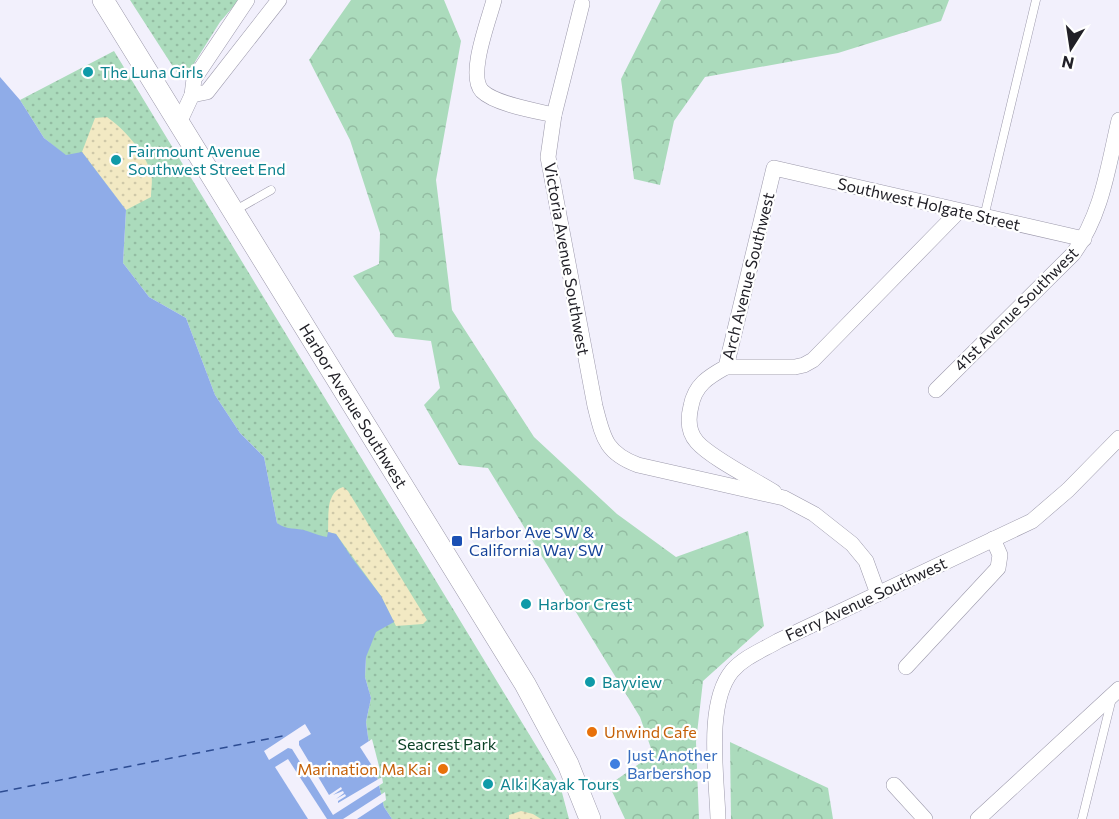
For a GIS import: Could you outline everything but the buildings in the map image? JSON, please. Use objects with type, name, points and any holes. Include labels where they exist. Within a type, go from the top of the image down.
[{"type":"main road","name":"Harbor Avenue Southwest","points":[[103,0],[525,684],[568,764],[590,819]]},
{"type":"street","points":[[179,123],[192,95],[194,79],[247,0]]},
{"type":"street","points":[[192,95],[207,92],[279,0]]},
{"type":"street","points":[[494,0],[476,70],[476,80],[482,91],[510,104],[554,115]]},
{"type":"street","name":"Victoria Avenue Southwest","points":[[582,4],[554,115],[548,157],[595,406],[607,444],[624,460],[638,465],[784,498]]},
{"type":"street","name":"41st Avenue Southwest","points":[[936,390],[1073,254],[1084,239],[1096,213],[1119,120]]},
{"type":"street","name":"Southwest Holgate Street","points":[[774,168],[1084,239]]},
{"type":"street","name":"Arch Avenue Southwest","points":[[774,168],[726,367],[706,378],[697,389],[689,418],[690,430],[696,441],[706,450],[784,498]]},
{"type":"street","points":[[726,367],[795,367],[813,360],[959,211]]},
{"type":"street","name":"Ferry Avenue Southwest","points":[[718,819],[715,726],[721,688],[733,671],[747,658],[778,641],[1032,521],[1068,490],[1119,438]]},
{"type":"street","points":[[784,498],[814,514],[852,544],[866,561],[878,594]]},
{"type":"street","points":[[906,667],[998,568],[1000,555],[993,539]]},
{"type":"street","points":[[978,819],[1116,692]]},
{"type":"street","points":[[894,785],[925,819]]},
{"type":"lane","points":[[984,217],[1036,0]]},
{"type":"lane","points":[[233,211],[271,190]]},
{"type":"lane","points":[[1082,819],[1116,692]]},
{"type":"green space","points":[[130,0],[239,0],[220,22],[193,65],[182,76],[179,76]]},
{"type":"green space","points":[[351,0],[444,0],[461,41],[436,180],[452,310],[534,437],[617,514],[676,557],[748,531],[764,626],[703,681],[696,742],[699,819],[625,819],[609,785],[653,754],[640,717],[488,468],[459,465],[424,405],[440,388],[431,341],[395,337],[353,276],[379,264],[380,233],[350,140],[309,60]]},
{"type":"green space","points":[[661,0],[949,0],[941,21],[838,53],[705,77],[674,121],[660,185],[634,179],[621,79]]},
{"type":"green space","name":"Seacrest Park","points":[[114,51],[560,785],[569,819],[392,819],[384,807],[366,722],[371,698],[365,677],[366,657],[277,523],[264,457],[240,433],[215,395],[186,318],[149,297],[123,263],[126,210],[82,153],[66,156],[44,138],[20,100]]},
{"type":"green space","points":[[730,742],[828,788],[833,819],[731,819]]},
{"type":"sand","name":"Fairmount Avenue Southwest Street End","points":[[107,117],[127,134],[139,149],[152,176],[151,197],[126,210],[82,152],[95,118]]},
{"type":"sand","points":[[343,487],[348,491],[427,620],[423,624],[396,626],[381,596],[336,534],[328,532],[328,512],[333,494]]},
{"type":"sand","points":[[521,811],[541,819],[509,819],[509,815]]},
{"type":"water","points":[[0,77],[20,100],[44,138],[66,155],[82,152],[126,210],[123,263],[149,297],[186,318],[215,395],[240,433],[264,457],[277,523],[324,537],[327,537],[328,532],[336,534],[381,596],[394,622],[376,632],[366,657],[365,677],[371,698],[366,722],[384,807],[392,819],[0,819]]},
{"type":"pier","points":[[305,724],[311,734],[299,741],[299,745],[329,795],[341,787],[342,789],[333,795],[343,791],[344,793],[336,799],[345,794],[346,796],[338,803],[382,777],[383,783],[333,815],[292,749],[288,748],[269,760],[264,751]]},
{"type":"pier","points":[[372,739],[380,770],[376,772],[360,747]]},
{"type":"pier","points":[[288,759],[327,819],[308,819],[275,767]]},
{"type":"pier","points":[[385,792],[386,800],[357,819],[343,819]]},
{"type":"ferry route","points":[[0,792],[288,735]]},
{"type":"place","name":"The Luna Girls","points":[[88,72]]},
{"type":"place","name":"Fairmount Avenue Southwest Street End","points":[[116,160]]},
{"type":"place","name":"Harbor Ave SW & California Way SW","points":[[457,541]]},
{"type":"place","name":"Harbor Crest","points":[[526,604]]},
{"type":"place","name":"Bayview","points":[[590,682]]},
{"type":"place","name":"Unwind Cafe","points":[[592,732]]},
{"type":"place","name":"Just Another Barbershop","points":[[615,764]]},
{"type":"place","name":"Marination Ma Kai","points":[[443,769]]},
{"type":"place","name":"Alki Kayak Tours","points":[[488,784]]}]
